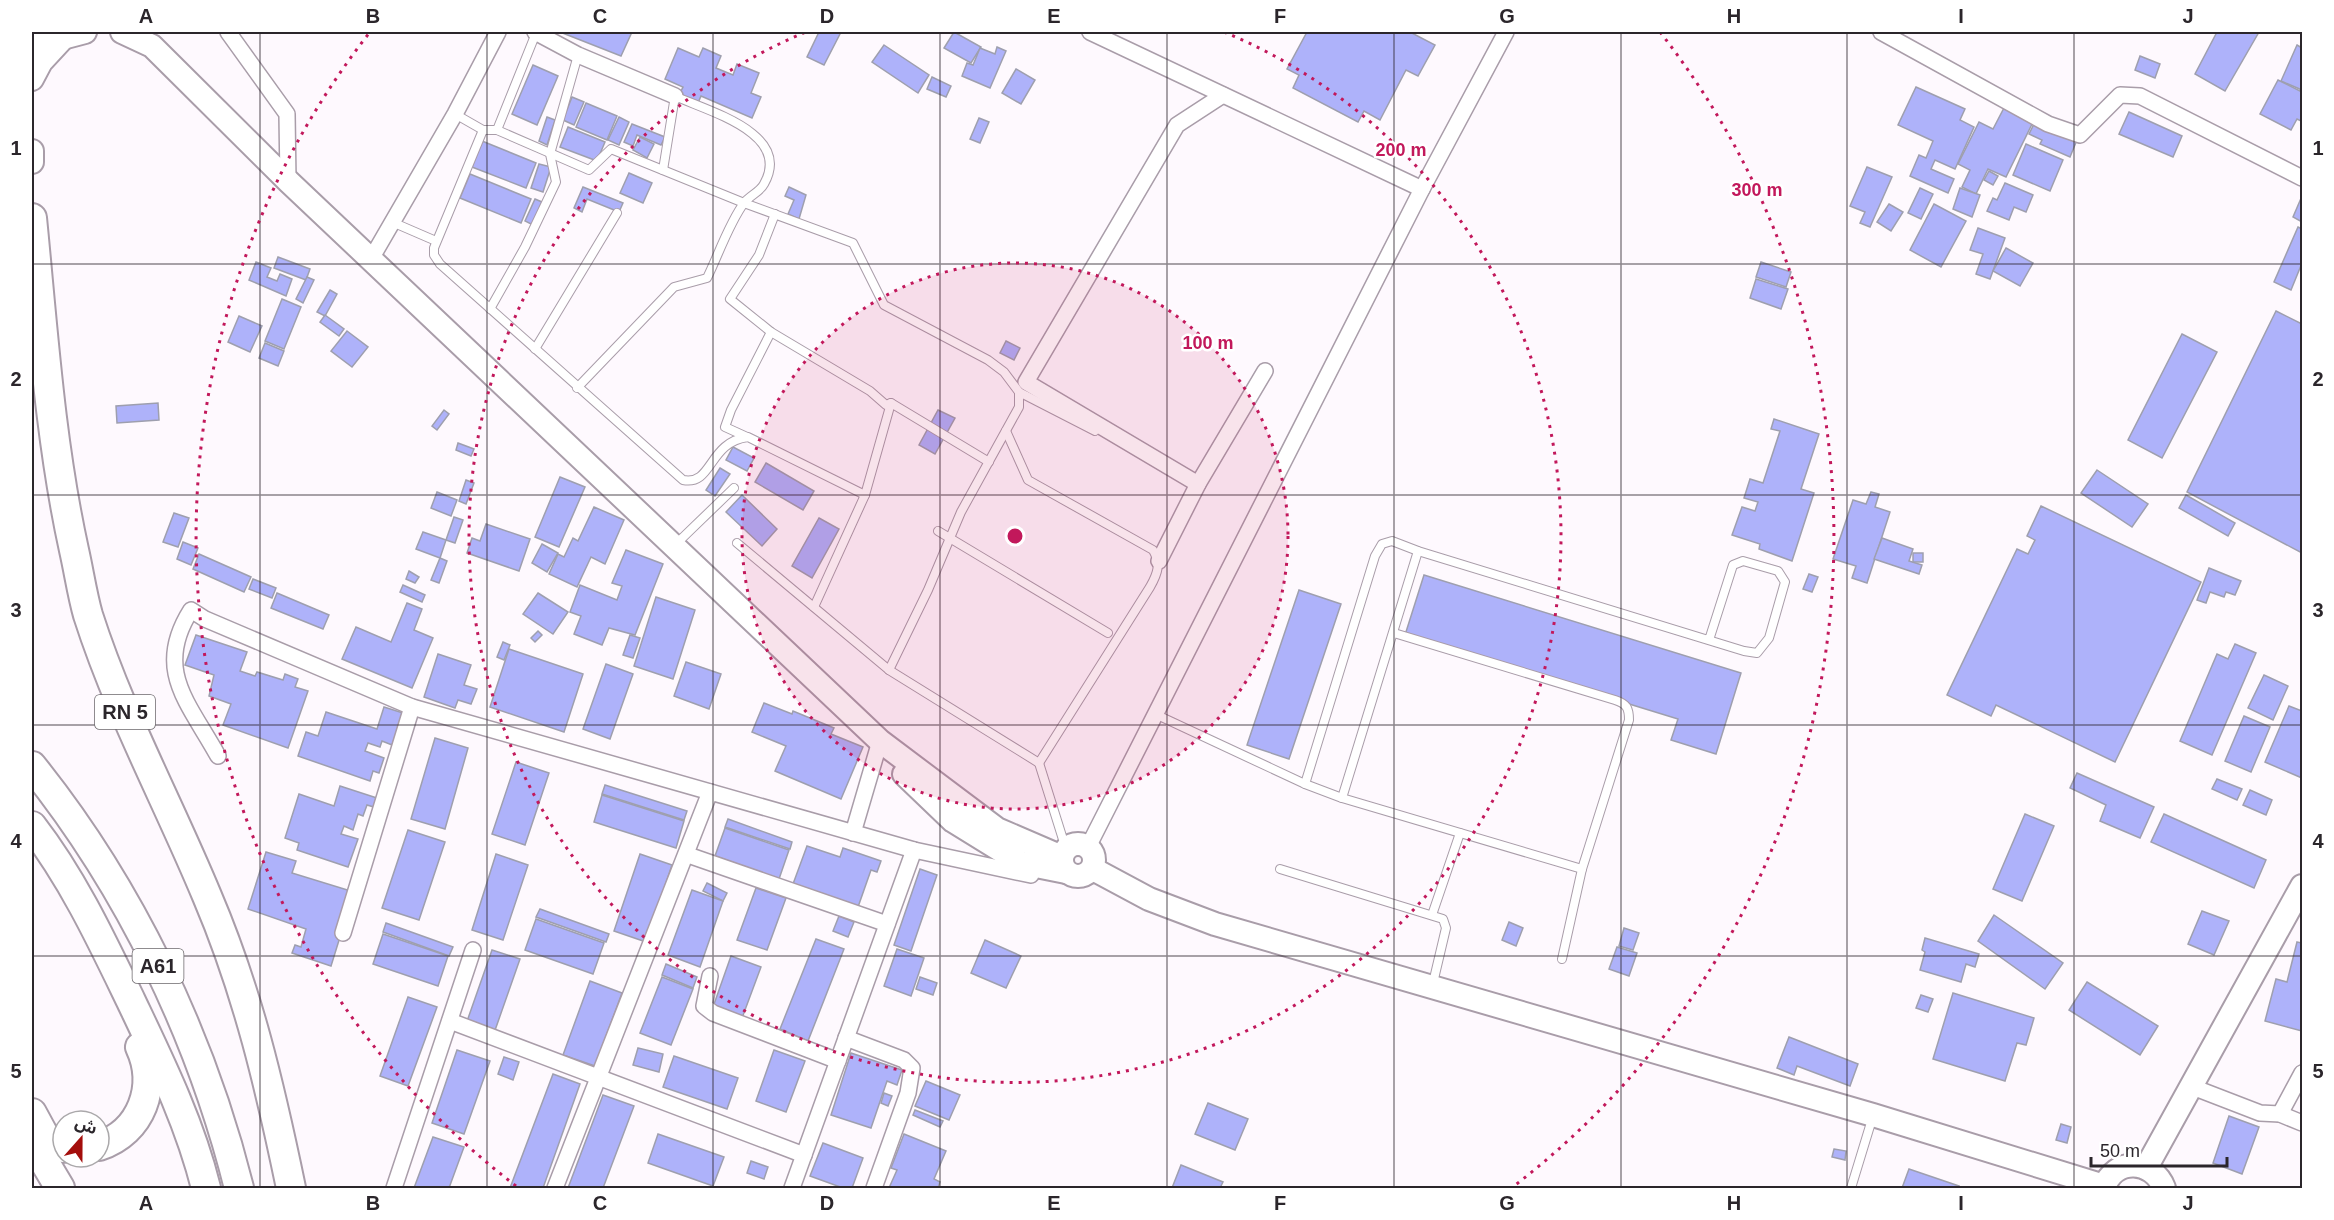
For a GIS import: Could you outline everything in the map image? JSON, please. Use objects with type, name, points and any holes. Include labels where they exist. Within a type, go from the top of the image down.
[{"type":"highway","name":"RN 5","points":[[32,218],[39,308],[63,501],[88,614],[123,708],[208,896],[243,991],[267,1074],[291,1188]]},
{"type":"highway","name":"A61","points":[[32,765],[57,797],[100,862],[155,960],[198,1059],[239,1188]]},
{"type":"highway","name":"A61","points":[[32,826],[92,919],[164,1071],[198,1155],[206,1188]]},
{"type":"highway","points":[[92,919],[102,965],[145,1059],[148,1082],[144,1105],[135,1121],[122,1134],[111,1140]]},
{"type":"highway","points":[[32,1113],[45,1137],[51,1141]]},
{"type":"highway","points":[[32,1141],[60,1188]]},
{"type":"main road","points":[[122,32],[152,46],[288,181],[880,741],[997,829],[1075,862],[1149,899],[1215,924],[1432,985],[1873,1115],[2104,1187],[2109,1178],[2126,1166],[2146,1168],[2155,1173],[2164,1188]]},
{"type":"main road","points":[[32,46],[76,33]]},
{"type":"main road","points":[[32,79],[41,62],[76,33]]},
{"type":"main road","points":[[32,151],[32,162]]},
{"type":"main road","points":[[2146,1168],[2302,886]]},
{"type":"street","points":[[228,32],[287,114],[288,181]]},
{"type":"street","points":[[371,260],[455,114],[498,32]]},
{"type":"street","points":[[536,32],[578,55],[675,96]]},
{"type":"street","points":[[1090,32],[1422,189]]},
{"type":"street","points":[[218,756],[176,681],[173,664],[177,638],[191,610],[205,619],[412,707],[853,833],[914,850],[1030,874],[1075,862],[1155,714],[1422,189],[1506,32]]},
{"type":"street","points":[[1881,32],[2048,124],[2080,135],[2120,95],[2140,96],[2302,178]]},
{"type":"street","points":[[1198,484],[1026,382],[1178,125],[1223,95]]},
{"type":"street","points":[[1159,561],[1198,484],[1265,371]]},
{"type":"street","points":[[343,933],[412,707]]},
{"type":"street","points":[[853,833],[880,741]]},
{"type":"street","points":[[555,1188],[688,855],[710,792]]},
{"type":"street","points":[[792,1188],[914,850]]},
{"type":"street","points":[[688,855],[887,924]]},
{"type":"street","points":[[394,1188],[473,950]]},
{"type":"street","points":[[710,976],[704,1006],[713,1013],[838,1061]]},
{"type":"street","points":[[450,1021],[804,1155]]},
{"type":"street","points":[[846,1038],[904,1060],[912,1068],[908,1093],[874,1188]]},
{"type":"street","points":[[2280,1114],[2302,1073]]},
{"type":"street","points":[[2190,1086],[2260,1113],[2280,1114],[2302,1123]]},
{"type":"lane","points":[[497,130],[536,32]]},
{"type":"lane","points":[[490,309],[525,247],[556,182],[550,154],[578,55]]},
{"type":"lane","points":[[578,388],[674,287],[707,278],[744,203],[764,185],[770,160],[763,142],[749,129],[675,96],[663,170]]},
{"type":"lane","points":[[455,114],[483,130],[497,130],[589,170],[611,149],[744,203],[853,243],[884,305],[988,360],[1013,380],[1019,392],[1019,407],[951,537],[889,670]]},
{"type":"lane","points":[[483,130],[436,241],[434,255],[440,264],[683,480],[693,482],[701,478],[721,448],[734,439],[748,437]]},
{"type":"lane","points":[[535,350],[617,213]]},
{"type":"lane","points":[[775,214],[759,255],[730,299],[771,332],[870,391],[886,405],[891,403],[989,462]]},
{"type":"lane","points":[[392,222],[436,241]]},
{"type":"lane","points":[[771,332],[731,410],[725,427],[865,495]]},
{"type":"lane","points":[[1019,392],[1198,484]]},
{"type":"lane","points":[[814,607],[865,495],[891,403]]},
{"type":"lane","points":[[1006,431],[1028,480],[1153,550],[1159,561],[1158,574],[1039,763]]},
{"type":"lane","points":[[675,545],[734,488]]},
{"type":"lane","points":[[938,531],[1108,633]]},
{"type":"lane","points":[[1305,784],[1375,556],[1382,544],[1392,541],[1418,551],[1744,651],[1757,653],[1763,649],[1769,638],[1785,582],[1779,571],[1743,561],[1733,565],[1709,640]]},
{"type":"lane","points":[[737,543],[889,670],[1039,763],[1075,862]]},
{"type":"lane","points":[[1342,798],[1418,551]]},
{"type":"lane","points":[[1394,633],[1615,700],[1624,703],[1629,709],[1629,720],[1582,869],[1562,959]]},
{"type":"lane","points":[[1155,714],[1305,784],[1342,798],[1582,869]]},
{"type":"lane","points":[[1432,915],[1460,833]]},
{"type":"lane","points":[[1280,869],[1443,919],[1446,928],[1432,985]]},
{"type":"lane","points":[[1851,1188],[1873,1115]]},
{"type":"building","points":[[560,32],[632,32],[621,56]]},
{"type":"building","points":[[819,32],[841,32],[824,65],[807,57]]},
{"type":"building","points":[[954,32],[981,47],[971,63],[944,48]]},
{"type":"building","points":[[1307,32],[1410,32],[1435,45],[1418,76],[1406,70],[1380,120],[1364,111],[1358,122],[1293,88],[1299,75],[1287,69]]},
{"type":"building","points":[[2217,32],[2259,32],[2225,91],[2195,74]]},
{"type":"building","points":[[884,45],[929,75],[918,93],[872,62]]},
{"type":"building","points":[[2297,45],[2302,48],[2302,90],[2281,81]]},
{"type":"building","points":[[997,47],[1006,51],[990,88],[962,76],[967,63],[973,65],[980,48],[995,54]]},
{"type":"building","points":[[678,48],[699,57],[703,48],[721,56],[716,68],[733,75],[737,64],[759,73],[751,93],[761,97],[752,118],[701,96],[698,103],[679,95],[683,87],[665,79]]},
{"type":"building","points":[[2140,56],[2160,64],[2155,78],[2135,70]]},
{"type":"building","points":[[533,65],[558,76],[537,125],[512,114]]},
{"type":"building","points":[[1016,69],[1035,80],[1021,104],[1002,93]]},
{"type":"building","points":[[932,77],[951,86],[946,97],[927,89]]},
{"type":"building","points":[[2278,80],[2302,92],[2302,118],[2301,121],[2297,119],[2291,130],[2260,114]]},
{"type":"building","points":[[1916,87],[1965,109],[1960,120],[1974,127],[1955,169],[1935,160],[1931,169],[1954,179],[1948,193],[1910,176],[1919,155],[1926,158],[1933,141],[1898,125]]},
{"type":"building","points":[[572,97],[584,102],[574,125],[563,120]]},
{"type":"building","points":[[586,103],[617,116],[607,140],[576,127]]},
{"type":"building","points":[[2005,106],[2034,120],[2006,177],[1988,169],[1976,194],[1962,187],[1970,170],[1958,164],[1979,122],[1993,129]]},
{"type":"building","points":[[2129,112],[2182,136],[2173,157],[2119,134]]},
{"type":"building","points":[[547,117],[555,120],[547,145],[539,141]]},
{"type":"building","points":[[619,117],[629,122],[619,145],[608,140]]},
{"type":"building","points":[[979,118],[989,122],[980,143],[970,139]]},
{"type":"building","points":[[2035,122],[2077,140],[2070,157],[2040,144],[2042,140],[2029,134]]},
{"type":"building","points":[[632,124],[665,137],[661,145],[637,135],[633,146],[624,142]]},
{"type":"building","points":[[568,127],[605,142],[597,161],[560,147]]},
{"type":"building","points":[[640,137],[654,144],[647,158],[633,150]]},
{"type":"building","points":[[482,141],[536,163],[526,188],[472,167]]},
{"type":"building","points":[[2026,144],[2063,160],[2050,191],[2013,175]]},
{"type":"building","points":[[539,164],[551,167],[543,192],[531,188]]},
{"type":"building","points":[[1867,167],[1892,177],[1870,227],[1860,223],[1865,212],[1850,206]]},
{"type":"building","points":[[1989,171],[1998,176],[1993,185],[1984,180]]},
{"type":"building","points":[[629,173],[652,183],[643,203],[620,193]]},
{"type":"building","points":[[470,174],[531,199],[521,223],[460,198]]},
{"type":"building","points":[[2005,183],[2033,195],[2026,212],[2014,207],[2009,220],[1987,211],[1993,198],[1997,200]]},
{"type":"building","points":[[583,187],[623,203],[619,212],[587,199],[582,212],[574,208]]},
{"type":"building","points":[[789,187],[806,195],[799,219],[788,214],[794,200],[785,196]]},
{"type":"building","points":[[1920,188],[1933,194],[1921,219],[1908,213]]},
{"type":"building","points":[[1960,188],[1980,195],[1972,217],[1953,209]]},
{"type":"building","points":[[2302,196],[2302,222],[2293,217]]},
{"type":"building","points":[[535,199],[542,202],[533,225],[525,221]]},
{"type":"building","points":[[1889,204],[1903,212],[1891,231],[1877,222]]},
{"type":"building","points":[[1934,204],[1966,221],[1941,267],[1910,250]]},
{"type":"building","points":[[2298,227],[2302,229],[2302,263],[2291,290],[2274,282]]},
{"type":"building","points":[[1978,228],[2005,238],[1990,279],[1976,274],[1983,254],[1970,250]]},
{"type":"building","points":[[2006,248],[2033,263],[2020,286],[1993,271]]},
{"type":"building","points":[[278,257],[310,269],[306,280],[274,268]]},
{"type":"building","points":[[256,262],[271,268],[267,277],[277,281],[280,274],[292,279],[286,296],[249,280]]},
{"type":"building","points":[[1761,262],[1791,272],[1786,287],[1756,277]]},
{"type":"building","points":[[307,277],[314,280],[303,303],[296,299]]},
{"type":"building","points":[[1756,279],[1788,289],[1781,309],[1750,298]]},
{"type":"building","points":[[330,290],[337,294],[325,316],[317,312]]},
{"type":"building","points":[[282,299],[301,307],[284,349],[265,341]]},
{"type":"building","points":[[2276,311],[2302,324],[2302,553],[2187,492]]},
{"type":"building","points":[[325,315],[344,329],[339,336],[320,322]]},
{"type":"building","points":[[239,316],[262,326],[250,352],[228,342]]},
{"type":"building","points":[[347,331],[368,347],[352,367],[331,351]]},
{"type":"building","points":[[2182,334],[2217,352],[2162,458],[2128,440]]},
{"type":"building","points":[[1006,341],[1020,348],[1014,360],[1000,353]]},
{"type":"building","points":[[265,343],[284,351],[278,366],[259,358]]},
{"type":"building","points":[[158,403],[159,420],[117,423],[116,406]]},
{"type":"building","points":[[444,410],[449,414],[437,430],[432,426]]},
{"type":"building","points":[[938,410],[955,418],[935,454],[919,445]]},
{"type":"building","points":[[1774,419],[1819,434],[1801,489],[1814,493],[1792,561],[1759,549],[1760,544],[1732,535],[1742,507],[1755,511],[1758,502],[1744,498],[1750,479],[1763,483],[1780,431],[1771,429]]},
{"type":"building","points":[[458,443],[474,449],[471,456],[456,450]]},
{"type":"building","points":[[733,447],[754,458],[747,471],[726,460]]},
{"type":"building","points":[[766,463],[814,491],[803,510],[755,482]]},
{"type":"building","points":[[720,468],[730,474],[715,496],[706,490]]},
{"type":"building","points":[[2097,470],[2148,504],[2132,527],[2081,493]]},
{"type":"building","points":[[560,477],[585,487],[559,547],[535,537]]},
{"type":"building","points":[[466,480],[474,483],[466,504],[459,501]]},
{"type":"building","points":[[437,492],[457,500],[451,516],[431,508]]},
{"type":"building","points":[[1871,492],[1879,494],[1875,507],[1890,512],[1867,583],[1852,578],[1856,566],[1833,559],[1853,500],[1866,504]]},
{"type":"building","points":[[742,495],[777,529],[762,546],[726,512]]},
{"type":"building","points":[[2186,495],[2235,523],[2228,536],[2179,508]]},
{"type":"building","points":[[2041,506],[2201,582],[2115,762],[1996,705],[1991,716],[1947,695],[2017,549],[2028,554],[2035,540],[2027,536]]},
{"type":"building","points":[[594,507],[624,520],[605,564],[591,557],[577,587],[549,574],[558,554],[564,557],[573,538],[578,541]]},
{"type":"building","points":[[174,513],[189,518],[178,547],[163,542]]},
{"type":"building","points":[[454,517],[463,520],[455,543],[446,540]]},
{"type":"building","points":[[819,518],[839,529],[812,578],[792,566]]},
{"type":"building","points":[[486,524],[530,539],[519,571],[467,553],[472,538],[480,541]]},
{"type":"building","points":[[423,532],[446,540],[440,558],[416,549]]},
{"type":"building","points":[[1882,538],[1913,549],[1909,561],[1922,565],[1919,574],[1874,559]]},
{"type":"building","points":[[183,542],[198,548],[191,565],[177,559]]},
{"type":"building","points":[[542,544],[558,553],[547,572],[532,563]]},
{"type":"building","points":[[626,550],[663,564],[635,635],[609,628],[602,645],[574,634],[581,616],[570,612],[580,585],[617,600],[622,586],[612,583]]},
{"type":"building","points":[[1913,553],[1923,553],[1923,562],[1913,562]]},
{"type":"building","points":[[199,554],[251,577],[244,592],[193,569]]},
{"type":"building","points":[[440,558],[447,561],[439,583],[431,580]]},
{"type":"building","points":[[2209,568],[2241,581],[2235,595],[2226,592],[2224,597],[2210,592],[2206,603],[2197,600]]},
{"type":"building","points":[[409,571],[419,577],[415,583],[406,579]]},
{"type":"building","points":[[1809,574],[1818,577],[1812,592],[1803,589]]},
{"type":"building","points":[[1424,575],[1741,673],[1716,754],[1671,740],[1678,719],[1405,635]]},
{"type":"building","points":[[253,579],[276,588],[272,598],[249,589]]},
{"type":"building","points":[[403,585],[425,595],[422,602],[400,592]]},
{"type":"building","points":[[1299,590],[1341,604],[1289,759],[1247,745]]},
{"type":"building","points":[[277,593],[329,615],[323,629],[271,608]]},
{"type":"building","points":[[538,593],[568,612],[553,634],[523,614]]},
{"type":"building","points":[[656,597],[695,610],[673,679],[634,666]]},
{"type":"building","points":[[407,603],[422,609],[414,630],[433,638],[412,688],[342,659],[356,627],[391,642]]},
{"type":"building","points":[[538,631],[542,635],[535,642],[531,638]]},
{"type":"building","points":[[196,635],[247,652],[240,671],[255,676],[257,672],[283,680],[285,674],[298,679],[295,687],[308,691],[288,748],[223,725],[231,704],[209,696],[214,675],[185,665]]},
{"type":"building","points":[[630,635],[640,638],[633,658],[623,655]]},
{"type":"building","points":[[503,642],[510,645],[504,660],[497,657]]},
{"type":"building","points":[[2235,644],[2256,653],[2212,755],[2180,741],[2217,654],[2228,659]]},
{"type":"building","points":[[509,649],[583,674],[564,732],[490,707]]},
{"type":"building","points":[[438,654],[471,665],[464,685],[477,689],[471,704],[458,700],[455,708],[424,697]]},
{"type":"building","points":[[686,662],[721,674],[709,709],[674,696]]},
{"type":"building","points":[[606,664],[633,674],[610,739],[583,729]]},
{"type":"building","points":[[2264,675],[2288,686],[2273,720],[2248,708]]},
{"type":"building","points":[[764,703],[792,714],[793,711],[834,728],[831,734],[863,747],[841,799],[775,771],[786,746],[752,732]]},
{"type":"building","points":[[2289,706],[2302,711],[2302,778],[2265,762]]},
{"type":"building","points":[[384,707],[403,713],[392,745],[382,741],[380,747],[368,743],[365,751],[384,758],[379,773],[373,771],[370,781],[298,756],[306,732],[318,736],[326,712],[377,729]]},
{"type":"building","points":[[2244,716],[2270,727],[2251,772],[2225,761]]},
{"type":"building","points":[[435,738],[468,748],[445,829],[411,819]]},
{"type":"building","points":[[516,762],[549,773],[525,845],[492,834]]},
{"type":"building","points":[[2077,773],[2154,807],[2140,838],[2100,821],[2106,805],[2070,788]]},
{"type":"building","points":[[2217,779],[2242,789],[2237,800],[2212,789]]},
{"type":"building","points":[[605,785],[687,811],[684,820],[602,794]]},
{"type":"building","points":[[340,786],[380,799],[377,808],[367,805],[363,816],[358,814],[353,830],[344,826],[341,834],[358,839],[348,867],[297,850],[299,843],[285,838],[299,794],[334,806]]},
{"type":"building","points":[[2250,790],[2272,800],[2266,815],[2243,805]]},
{"type":"building","points":[[602,795],[684,821],[676,848],[594,822]]},
{"type":"building","points":[[2025,814],[2054,826],[2022,901],[1993,889]]},
{"type":"building","points":[[2164,814],[2266,860],[2254,888],[2151,842]]},
{"type":"building","points":[[728,819],[792,842],[790,849],[725,827]]},
{"type":"building","points":[[725,828],[789,850],[779,879],[715,856]]},
{"type":"building","points":[[408,830],[445,842],[419,920],[382,908]]},
{"type":"building","points":[[807,846],[840,857],[843,848],[881,861],[877,872],[871,870],[858,907],[793,884]]},
{"type":"building","points":[[266,852],[296,861],[292,873],[354,892],[331,966],[292,953],[295,945],[301,947],[306,929],[248,909]]},
{"type":"building","points":[[496,854],[528,865],[503,940],[472,930]]},
{"type":"building","points":[[640,854],[672,865],[646,942],[614,931]]},
{"type":"building","points":[[920,869],[937,875],[911,951],[894,945]]},
{"type":"building","points":[[707,883],[727,893],[723,901],[703,891]]},
{"type":"building","points":[[756,888],[786,898],[767,950],[737,940]]},
{"type":"building","points":[[692,890],[723,901],[700,967],[668,955]]},
{"type":"building","points":[[540,909],[609,934],[606,942],[536,917]]},
{"type":"building","points":[[2202,911],[2229,921],[2214,955],[2188,944]]},
{"type":"building","points":[[1994,915],[2063,963],[2045,989],[1978,941]]},
{"type":"building","points":[[839,916],[854,922],[848,937],[833,931]]},
{"type":"building","points":[[536,919],[604,943],[593,974],[525,950]]},
{"type":"building","points":[[1509,922],[1523,928],[1516,946],[1502,940]]},
{"type":"building","points":[[386,923],[453,947],[449,956],[383,932]]},
{"type":"building","points":[[1624,928],[1639,933],[1633,950],[1619,946]]},
{"type":"building","points":[[383,934],[448,956],[438,986],[373,964]]},
{"type":"building","points":[[1925,938],[1979,954],[1975,967],[1966,964],[1961,982],[1920,970],[1925,952],[1922,950]]},
{"type":"building","points":[[816,939],[844,949],[808,1041],[780,1029]]},
{"type":"building","points":[[985,940],[1021,956],[1006,988],[971,973]]},
{"type":"building","points":[[2297,942],[2302,943],[2302,1031],[2265,1021],[2276,979],[2287,982]]},
{"type":"building","points":[[1617,947],[1637,953],[1629,976],[1609,969]]},
{"type":"building","points":[[897,949],[924,958],[911,996],[884,986]]},
{"type":"building","points":[[492,950],[520,959],[493,1036],[465,1027]]},
{"type":"building","points":[[731,956],[761,967],[742,1018],[713,1007]]},
{"type":"building","points":[[666,964],[697,977],[693,988],[662,975]]},
{"type":"building","points":[[662,977],[693,989],[671,1045],[640,1033]]},
{"type":"building","points":[[920,977],[937,983],[933,995],[916,989]]},
{"type":"building","points":[[590,981],[622,993],[595,1066],[563,1055]]},
{"type":"building","points":[[2087,982],[2158,1026],[2140,1055],[2069,1010]]},
{"type":"building","points":[[1953,993],[2034,1018],[2026,1045],[2017,1043],[2005,1081],[1933,1059]]},
{"type":"building","points":[[1921,995],[1933,999],[1928,1012],[1916,1008]]},
{"type":"building","points":[[408,997],[437,1007],[408,1086],[380,1076]]},
{"type":"building","points":[[1789,1037],[1858,1064],[1850,1086],[1797,1066],[1794,1075],[1777,1068]]},
{"type":"building","points":[[638,1048],[663,1054],[659,1072],[633,1065]]},
{"type":"building","points":[[457,1050],[490,1061],[464,1134],[432,1123]]},
{"type":"building","points":[[774,1050],[805,1061],[786,1112],[756,1101]]},
{"type":"building","points":[[851,1053],[902,1070],[897,1085],[887,1081],[871,1128],[831,1115]]},
{"type":"building","points":[[674,1056],[738,1078],[727,1109],[663,1087]]},
{"type":"building","points":[[504,1057],[519,1062],[513,1080],[498,1074]]},
{"type":"building","points":[[553,1074],[580,1084],[543,1188],[510,1188]]},
{"type":"building","points":[[926,1081],[960,1095],[949,1120],[915,1106]]},
{"type":"building","points":[[884,1093],[892,1096],[888,1106],[881,1103]]},
{"type":"building","points":[[603,1095],[634,1106],[603,1188],[568,1188]]},
{"type":"building","points":[[1208,1103],[1248,1119],[1235,1150],[1195,1134]]},
{"type":"building","points":[[915,1110],[943,1121],[940,1127],[913,1115]]},
{"type":"building","points":[[2229,1116],[2259,1127],[2242,1174],[2213,1163]]},
{"type":"building","points":[[2061,1124],[2071,1127],[2067,1143],[2056,1140]]},
{"type":"building","points":[[658,1134],[724,1157],[713,1186],[648,1163]]},
{"type":"building","points":[[904,1134],[946,1151],[934,1179],[940,1182],[938,1188],[889,1188],[897,1170],[891,1168]]},
{"type":"building","points":[[433,1137],[464,1147],[449,1188],[414,1188]]},
{"type":"building","points":[[823,1143],[863,1158],[852,1188],[843,1188],[810,1176]]},
{"type":"building","points":[[1834,1149],[1846,1151],[1845,1160],[1832,1157]]},
{"type":"building","points":[[751,1161],[768,1167],[764,1179],[747,1173]]},
{"type":"building","points":[[1181,1165],[1223,1182],[1220,1188],[1172,1188]]},
{"type":"building","points":[[1909,1169],[1959,1186],[1958,1188],[1902,1188]]}]
